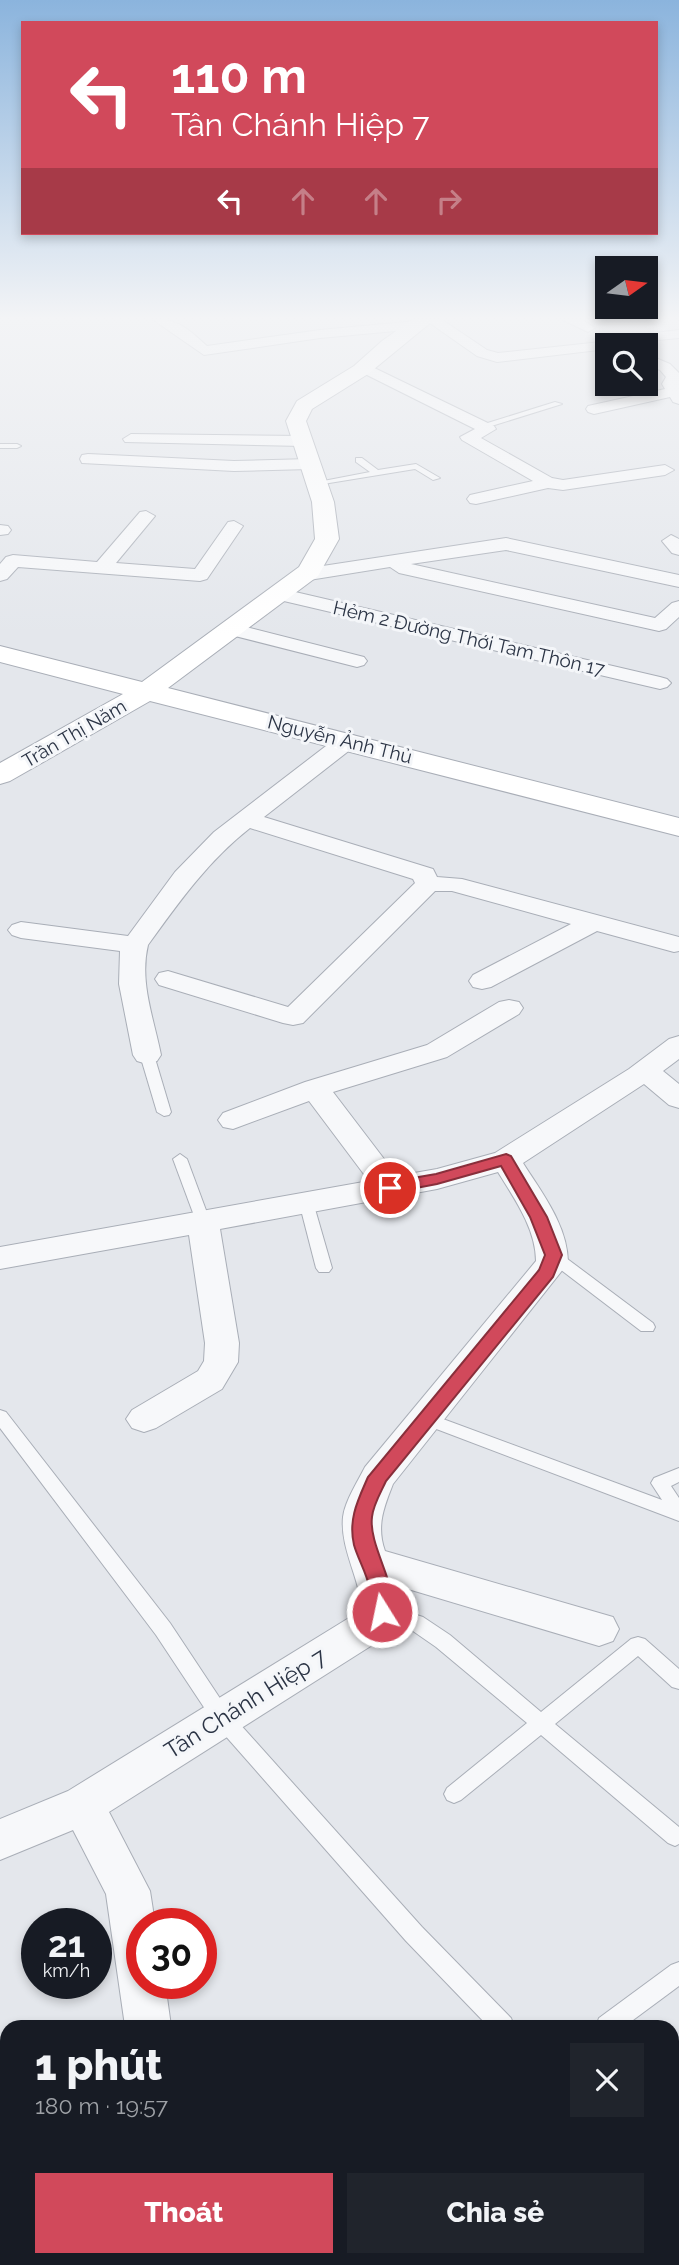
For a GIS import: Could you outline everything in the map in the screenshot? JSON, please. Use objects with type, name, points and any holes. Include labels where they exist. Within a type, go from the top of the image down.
[{"type":"street","name":"Trần Thị Năm","points":[[0,775],[147,691],[309,571],[327,539],[323,502],[297,425]]},
{"type":"street","points":[[482,426],[488,429],[468,438],[473,443],[548,483]]},
{"type":"street","points":[[131,439],[303,441]]},
{"type":"street","points":[[88,460],[234,466],[313,474]]},
{"type":"street","points":[[476,499],[548,483],[563,485],[665,470]]},
{"type":"street","points":[[102,568],[146,516]]},
{"type":"street","points":[[0,575],[13,561],[201,575],[234,526]]},
{"type":"street","points":[[303,575],[506,544],[679,581]]},
{"type":"street","points":[[383,563],[482,586],[573,603],[659,625],[679,607]]},
{"type":"street","name":"Hẻm 2 Đường Thới Tam Thôn 17","points":[[278,594],[660,683]]},
{"type":"street","points":[[230,629],[357,661]]},
{"type":"street","name":"Nguyễn Ảnh Thủ","points":[[0,654],[679,827]]},
{"type":"street","points":[[147,1055],[131,971],[131,956],[135,945],[184,877],[223,837],[347,741]]},
{"type":"street","points":[[245,819],[424,874],[428,884]]},
{"type":"street","points":[[168,979],[293,1017],[428,884],[453,884],[674,944]]},
{"type":"street","points":[[482,981],[595,922]]},
{"type":"street","points":[[21,930],[135,945]]},
{"type":"street","points":[[233,1120],[315,1088],[437,1052],[509,1008]]},
{"type":"street","points":[[0,1258],[437,1179],[506,1160],[646,1071],[679,1045]]},
{"type":"street","points":[[646,1071],[679,1099]]},
{"type":"street","points":[[315,1088],[390,1188]]},
{"type":"street","points":[[382,1612],[379,1586],[364,1545],[362,1514],[377,1477],[547,1272],[553,1255],[538,1217],[506,1160]]},
{"type":"street","points":[[144,1419],[210,1380],[221,1362],[222,1343],[203,1221]]},
{"type":"street","points":[[370,1562],[600,1629]]},
{"type":"street","name":"Tân Chánh Hiệp 7","points":[[3,1834],[83,1805],[371,1625],[382,1612]]},
{"type":"street","points":[[83,1805],[128,1891],[147,2020]]},
{"type":"lane","points":[[482,426],[486,425]]},
{"type":"lane","points":[[0,446],[17,446]]},
{"type":"lane","points":[[359,460],[375,476]]},
{"type":"lane","points":[[313,474],[375,476],[416,466],[436,478]]},
{"type":"lane","points":[[147,1055],[164,1112]]},
{"type":"lane","points":[[180,1159],[203,1221]]},
{"type":"lane","points":[[306,1202],[324,1268]]},
{"type":"lane","points":[[553,1255],[647,1326]]},
{"type":"lane","points":[[0,1416],[163,1629],[222,1718],[414,1934],[497,2020]]},
{"type":"lane","points":[[424,1418],[679,1514]]},
{"type":"lane","points":[[679,1475],[660,1483],[679,1514]]},
{"type":"lane","points":[[382,1612],[416,1623],[443,1642],[675,1836]]},
{"type":"lane","points":[[454,1794],[638,1646],[679,1681]]},
{"type":"lane","points":[[615,2020],[679,1973]]},
{"type":"route","points":[[382,1612],[379,1586],[364,1545],[362,1527],[362,1514],[377,1477],[547,1272],[553,1255],[545,1230],[506,1160],[437,1179],[390,1188]]}]
